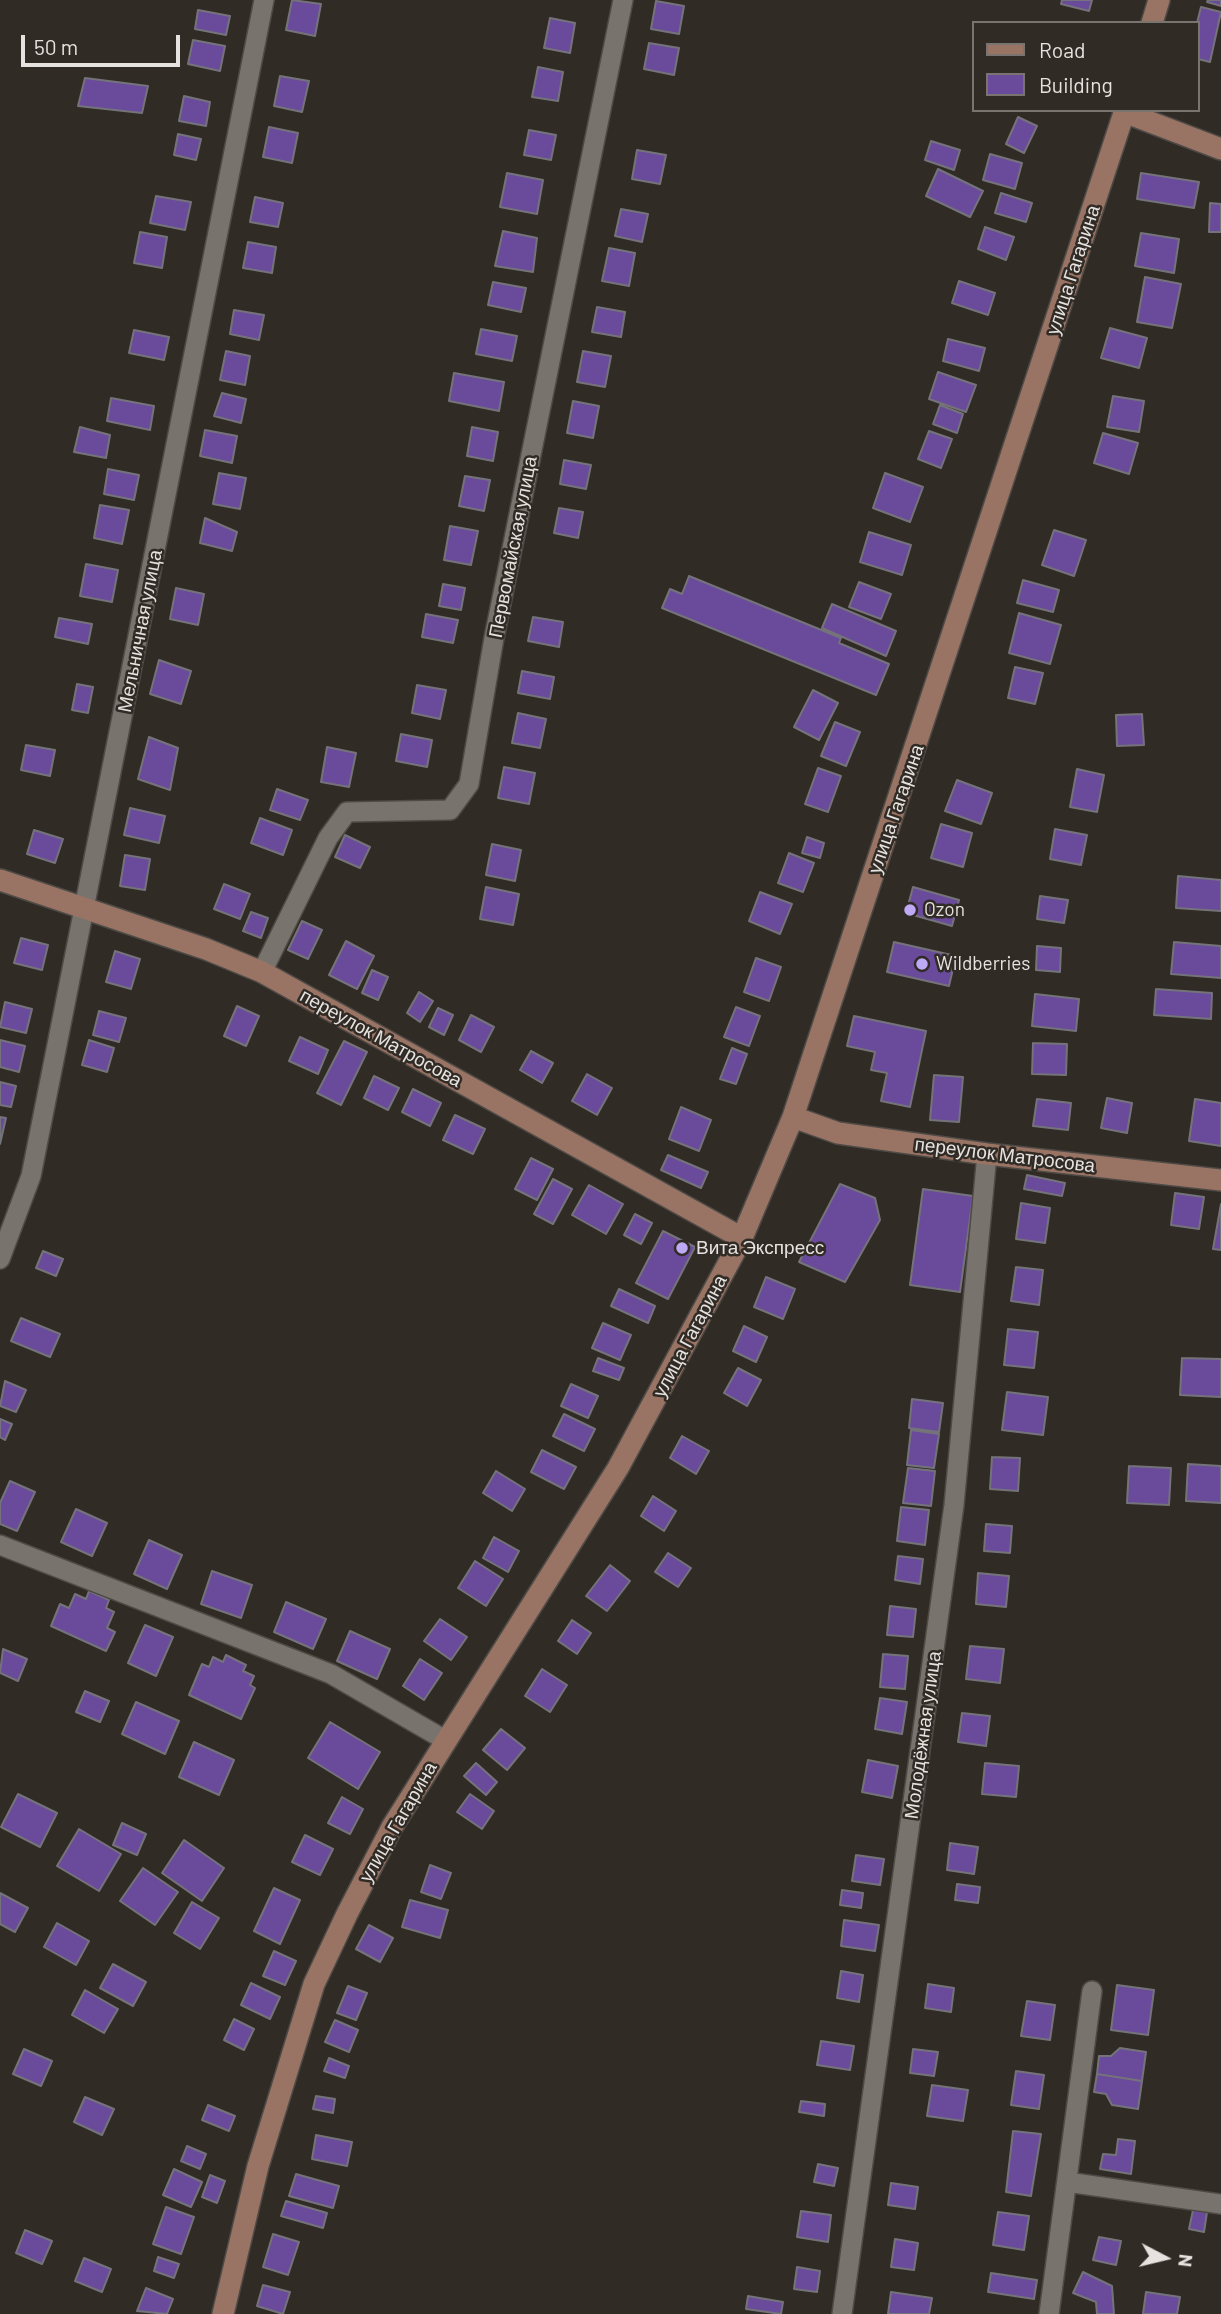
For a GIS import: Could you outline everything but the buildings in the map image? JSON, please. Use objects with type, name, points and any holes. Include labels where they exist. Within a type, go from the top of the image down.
[{"type":"main road","points":[[1153,21],[1159,0]]},
{"type":"main road","name":"улица Гагарина","points":[[223,2314],[258,2166],[314,1984],[392,1827],[618,1468],[743,1238],[793,1116],[1125,112]]},
{"type":"main road","points":[[1128,112],[1221,149]]},
{"type":"main road","name":"переулок Матросова","points":[[0,880],[206,948],[262,971],[743,1238]]},
{"type":"main road","name":"переулок Матросова","points":[[793,1116],[838,1133],[987,1154],[1221,1180]]},
{"type":"street","name":"Мельничная улица","points":[[0,1259],[31,1176],[264,0]]},
{"type":"street","name":"Первомайская улица","points":[[262,971],[328,838],[347,812],[450,810],[469,784],[494,638],[623,0]]},
{"type":"street","name":"Молодёжная улица","points":[[842,2314],[954,1505],[987,1154]]},
{"type":"street","points":[[0,1545],[331,1674],[445,1740]]},
{"type":"street","points":[[1049,2314],[1092,1991]]},
{"type":"street","points":[[1067,2182],[1221,2204]]},
{"type":"place","name":"Ozon","points":[[910,910]]},
{"type":"place","name":"Wildberries","points":[[922,964]]},
{"type":"place","name":"Вита Экспресс","points":[[682,1248]]}]
